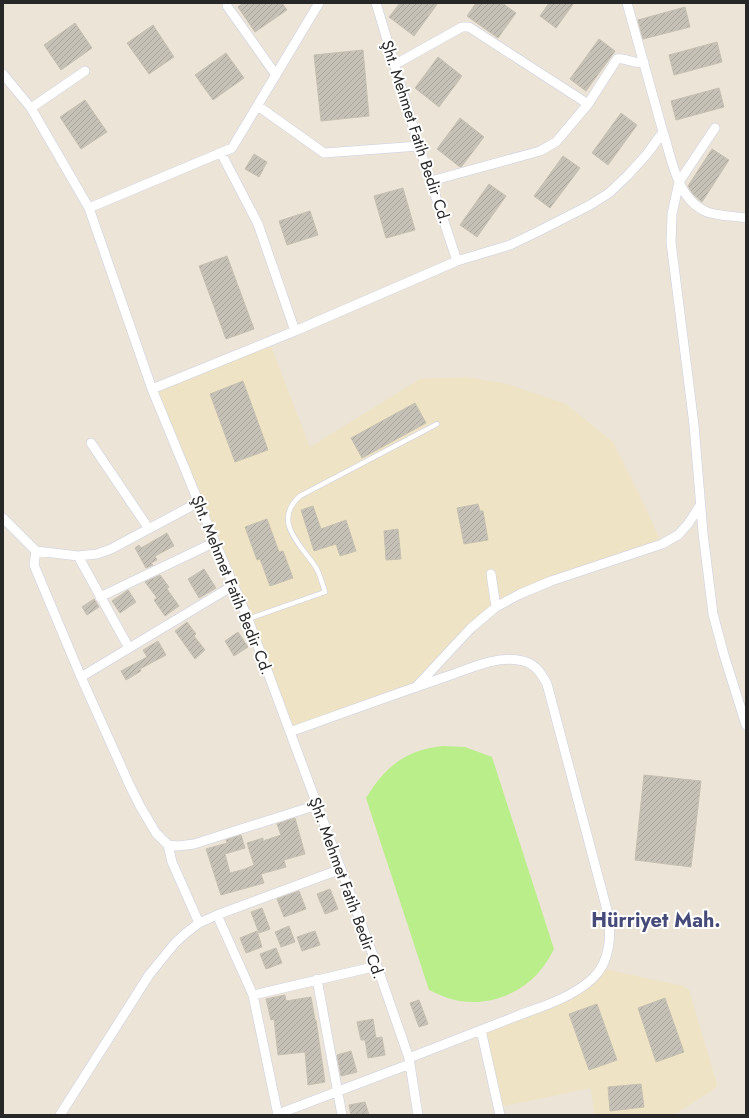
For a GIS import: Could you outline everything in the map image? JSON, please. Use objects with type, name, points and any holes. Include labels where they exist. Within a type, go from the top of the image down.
[{"type":"street","points":[[89,208],[232,148],[320,3]]},
{"type":"street","name":"Şht. Mehmet Fatih Bedir Cd.","points":[[376,3],[419,146],[457,261]]},
{"type":"street","points":[[627,3],[663,132],[684,193],[690,202],[698,208],[708,212],[746,218]]},
{"type":"street","points":[[227,6],[276,75]]},
{"type":"street","points":[[394,65],[462,27],[469,27],[588,104]]},
{"type":"street","points":[[431,181],[540,151],[556,142],[588,104],[617,60],[624,59],[637,63],[644,62]]},
{"type":"street","points":[[31,108],[85,71]]},
{"type":"street","name":"Şht. Mehmet Fatih Bedir Cd.","points":[[3,74],[31,108],[89,208],[152,389],[248,619],[377,966],[410,1061],[418,1115]]},
{"type":"street","points":[[258,106],[324,153],[419,146]]},
{"type":"street","points":[[715,128],[679,182],[672,214],[671,242],[694,425],[703,533],[713,614],[746,725]]},
{"type":"street","points":[[152,389],[295,331],[457,261],[510,245],[538,232],[590,205],[609,193],[647,154],[663,132]]},
{"type":"street","points":[[221,153],[258,224],[295,331]]},
{"type":"street","points":[[91,443],[149,528]]},
{"type":"street","points":[[3,518],[36,551],[78,556],[97,554],[111,549],[199,502]]},
{"type":"street","points":[[416,687],[471,628],[496,607],[520,594],[551,581],[662,544],[678,535],[688,524],[701,504]]},
{"type":"street","points":[[100,597],[215,542]]},
{"type":"street","points":[[36,551],[34,565],[81,677],[140,806],[156,833],[168,845],[172,862],[199,924]]},
{"type":"street","points":[[78,556],[129,648]]},
{"type":"street","points":[[491,574],[496,607]]},
{"type":"street","points":[[81,677],[234,585]]},
{"type":"street","points":[[217,915],[254,995],[278,1115],[337,1092],[481,1030],[564,998],[593,978],[606,955],[610,926],[607,910],[547,684],[539,670],[528,662],[504,660],[486,664],[416,687],[290,732]]},
{"type":"street","points":[[168,845],[178,846],[194,844],[317,805]]},
{"type":"street","points":[[60,1115],[149,975],[175,943],[199,924],[217,915],[341,869]]},
{"type":"street","points":[[254,995],[377,966]]},
{"type":"street","points":[[317,980],[342,1115]]},
{"type":"street","points":[[481,1030],[500,1115]]},
{"type":"lane","points":[[248,619],[325,592],[315,566],[296,541],[291,530],[289,524],[289,512],[294,502],[300,496],[437,424]]},
{"type":"shaded area","points":[[269,341],[310,447],[420,379],[467,377],[507,384],[566,404],[613,442],[662,544],[551,581],[496,607],[416,687],[290,732],[152,389]]},
{"type":"shaded area","points":[[600,968],[683,986],[689,990],[717,1084],[716,1088],[674,1115],[594,1115],[591,1088],[499,1107],[481,1030],[564,998]]},
{"type":"green space","points":[[443,746],[465,747],[492,757],[554,949],[539,972],[522,987],[501,997],[478,1002],[455,1000],[429,990],[366,798],[381,777],[397,762],[418,751]]},
{"type":"building","points":[[243,3],[282,3],[287,10],[255,32],[238,7]]},
{"type":"building","points":[[400,3],[438,3],[414,36],[389,17]]},
{"type":"building","points":[[476,3],[502,3],[516,13],[498,38],[467,16]]},
{"type":"building","points":[[549,3],[574,3],[556,28],[540,16]]},
{"type":"building","points":[[685,7],[690,27],[643,39],[638,20]]},
{"type":"building","points":[[75,23],[92,48],[61,70],[44,45]]},
{"type":"building","points":[[153,25],[174,57],[149,74],[127,43]]},
{"type":"building","points":[[599,39],[615,51],[586,91],[570,79]]},
{"type":"building","points":[[717,42],[722,62],[674,75],[669,55]]},
{"type":"building","points":[[363,50],[369,116],[321,121],[314,55]]},
{"type":"building","points":[[226,53],[244,78],[213,100],[195,75]]},
{"type":"building","points":[[438,57],[462,76],[439,107],[415,88]]},
{"type":"building","points":[[719,88],[724,107],[676,120],[671,101]]},
{"type":"building","points":[[85,100],[107,132],[81,149],[60,117]]},
{"type":"building","points":[[621,113],[637,125],[608,165],[592,153]]},
{"type":"building","points":[[460,118],[484,137],[460,167],[437,149]]},
{"type":"building","points":[[712,149],[729,160],[702,202],[693,194],[688,186]]},
{"type":"building","points":[[254,154],[267,162],[259,177],[245,169]]},
{"type":"building","points":[[563,156],[580,168],[550,208],[534,196]]},
{"type":"building","points":[[489,184],[506,196],[477,237],[460,225]]},
{"type":"building","points":[[403,188],[415,230],[386,238],[374,196]]},
{"type":"building","points":[[310,211],[318,235],[287,245],[279,221]]},
{"type":"building","points":[[227,256],[254,329],[226,339],[199,266]]},
{"type":"building","points":[[243,381],[268,450],[235,462],[210,394]]},
{"type":"building","points":[[415,403],[426,423],[362,458],[351,438]]},
{"type":"building","points":[[478,504],[480,511],[483,511],[488,540],[464,544],[457,508]]},
{"type":"building","points":[[313,506],[321,529],[346,520],[356,551],[340,556],[336,544],[314,551],[301,510]]},
{"type":"building","points":[[267,519],[279,552],[283,551],[293,578],[270,586],[260,559],[257,560],[245,527]]},
{"type":"building","points":[[398,529],[401,559],[386,560],[384,531]]},
{"type":"building","points":[[167,533],[174,546],[155,556],[157,560],[151,563],[153,565],[146,568],[135,548],[139,545],[141,548]]},
{"type":"building","points":[[204,569],[216,588],[199,598],[188,579]]},
{"type":"building","points":[[160,575],[169,587],[167,589],[179,606],[165,616],[154,600],[157,598],[145,582]]},
{"type":"building","points":[[128,590],[136,602],[120,613],[112,601]]},
{"type":"building","points":[[94,599],[99,607],[87,615],[82,607]]},
{"type":"building","points":[[187,622],[196,634],[194,636],[205,650],[195,659],[175,631]]},
{"type":"building","points":[[238,632],[248,647],[234,656],[225,641]]},
{"type":"building","points":[[158,641],[166,655],[140,669],[141,671],[126,680],[121,671],[147,657],[143,650]]},
{"type":"building","points":[[644,775],[701,781],[691,867],[635,860]]},
{"type":"building","points":[[295,818],[305,854],[284,860],[286,867],[261,874],[264,883],[221,895],[206,849],[227,843],[226,840],[241,835],[245,848],[225,854],[230,873],[245,869],[254,865],[247,843],[263,838],[263,841],[281,835],[277,824]]},
{"type":"building","points":[[330,889],[338,909],[325,914],[317,894]]},
{"type":"building","points":[[299,891],[306,909],[284,917],[277,899]]},
{"type":"building","points":[[262,908],[270,929],[259,933],[251,912]]},
{"type":"building","points":[[289,926],[295,942],[281,947],[275,932]]},
{"type":"building","points":[[257,931],[262,947],[246,953],[240,938]]},
{"type":"building","points":[[315,931],[320,945],[302,951],[297,937]]},
{"type":"building","points":[[276,948],[282,963],[266,969],[260,954]]},
{"type":"building","points":[[285,995],[286,1001],[311,997],[325,1082],[308,1085],[305,1052],[278,1055],[274,1019],[271,1020],[266,999]]},
{"type":"building","points":[[665,998],[684,1052],[656,1062],[638,1008]]},
{"type":"building","points":[[419,1000],[428,1024],[419,1027],[410,1003]]},
{"type":"building","points":[[597,1004],[617,1060],[589,1070],[569,1014]]},
{"type":"building","points":[[373,1019],[376,1038],[382,1037],[385,1055],[368,1058],[365,1040],[361,1040],[357,1022]]},
{"type":"building","points":[[351,1051],[357,1072],[341,1076],[337,1055]]},
{"type":"building","points":[[641,1084],[644,1107],[610,1111],[608,1087]]},
{"type":"building","points":[[365,1102],[369,1115],[351,1115],[349,1105]]},
{"type":"district","name":"Hürriyet Mah.","points":[[656,920]]}]
